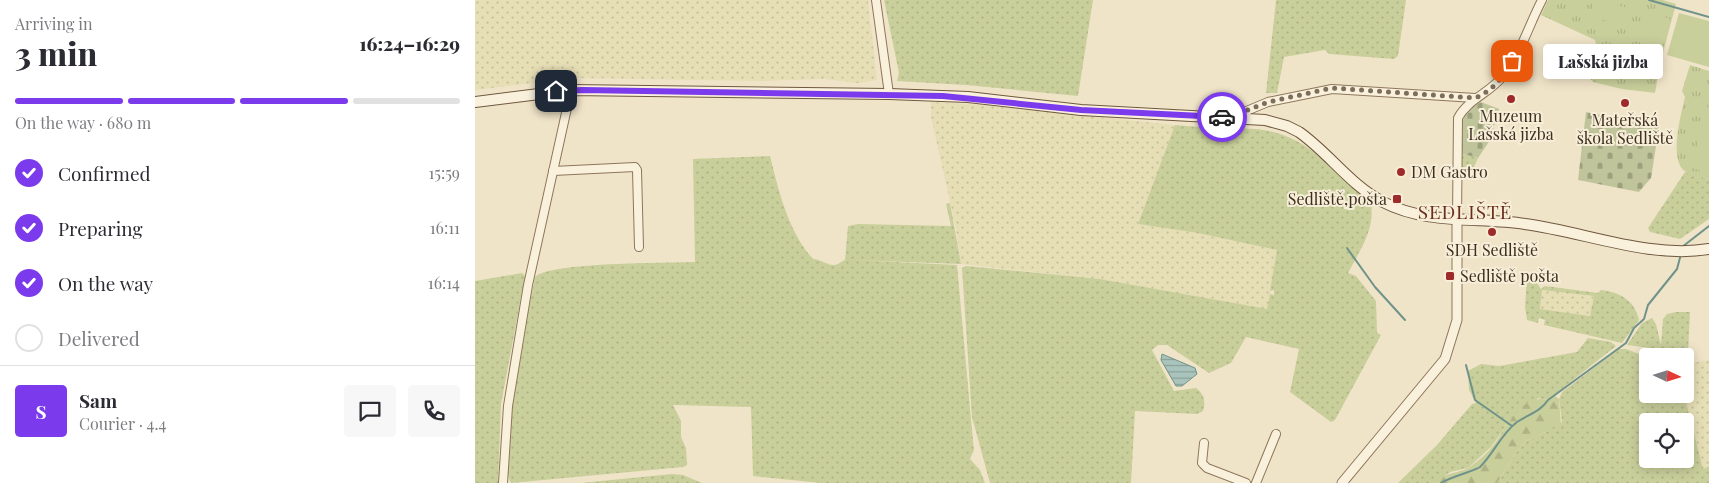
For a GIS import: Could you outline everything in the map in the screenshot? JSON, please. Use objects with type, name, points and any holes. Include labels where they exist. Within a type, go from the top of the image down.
[{"type":"main road","points":[[475,102],[571,90],[889,94],[968,97],[1117,112],[1265,120],[1287,126],[1310,139],[1363,189],[1384,202],[1418,214],[1538,226],[1659,250],[1709,249]]},
{"type":"street","points":[[876,0],[889,94]]},
{"type":"street","points":[[1342,483],[1431,378],[1445,359],[1452,343],[1459,299],[1457,127],[1462,112],[1475,98],[1485,94],[1502,77],[1542,0]]},
{"type":"street","points":[[1230,117],[1268,102],[1332,88],[1475,98]]},
{"type":"street","points":[[503,483],[508,406],[528,285],[571,90]]},
{"type":"street","points":[[553,171],[635,168],[637,170],[639,247]]},
{"type":"street","points":[[1256,483],[1276,434]]},
{"type":"street","points":[[1203,443],[1202,463],[1207,468],[1246,483]]},
{"type":"shaded area","points":[[475,0],[868,0],[877,80],[857,83],[824,79],[762,81],[574,78],[475,90]]},
{"type":"shaded area","points":[[931,102],[982,105],[1175,125],[1138,224],[1198,233],[1277,250],[1268,310],[1100,279],[961,264],[955,224],[931,117]]},
{"type":"shaded area","points":[[1542,290],[1594,296],[1590,316],[1540,309]]},
{"type":"shaded area","points":[[1709,360],[1709,466],[1703,469],[1694,433],[1694,413],[1689,413],[1686,403],[1694,403],[1694,362]]},
{"type":"green space","points":[[884,0],[1093,0],[1078,96],[966,85],[897,81],[899,73]]},
{"type":"green space","points":[[1276,0],[1406,0],[1398,56],[1394,59],[1329,54],[1325,50],[1284,57],[1277,93],[1266,93]]},
{"type":"green space","points":[[1548,0],[1663,0],[1676,4],[1661,60],[1655,93],[1622,89],[1593,82],[1589,77],[1597,48],[1595,40],[1541,15]]},
{"type":"green space","points":[[1594,0],[1629,8],[1624,26],[1590,16]]},
{"type":"green space","points":[[1649,13],[1670,19],[1659,57],[1638,51]]},
{"type":"green space","points":[[1679,13],[1709,21],[1709,67],[1667,55]]},
{"type":"green space","points":[[1606,47],[1621,52],[1613,77],[1598,72]]},
{"type":"green space","points":[[1690,65],[1709,71],[1709,179],[1686,172],[1681,167],[1678,158],[1677,137],[1685,97],[1682,91]]},
{"type":"green space","points":[[1481,102],[1499,109],[1490,140],[1478,158],[1459,153],[1459,145],[1462,123],[1468,111]]},
{"type":"green space","points":[[1709,103],[1709,173],[1691,168]]},
{"type":"green space","points":[[1586,112],[1659,127],[1651,178],[1639,192],[1578,180]]},
{"type":"green space","points":[[1175,125],[1212,128],[1215,136],[1220,134],[1220,130],[1247,129],[1270,131],[1289,137],[1321,158],[1371,204],[1372,213],[1369,231],[1348,273],[1356,276],[1376,301],[1377,333],[1381,335],[1335,420],[1331,422],[1290,392],[1299,349],[1246,337],[1231,363],[1209,373],[1167,345],[1158,345],[1152,350],[1174,391],[1196,388],[1203,395],[1204,407],[1203,411],[1197,414],[1135,411],[1131,483],[990,483],[972,417],[962,268],[966,266],[1100,279],[1267,309],[1270,294],[1274,295],[1274,290],[1270,291],[1277,250],[1198,233],[1138,224]]},
{"type":"green space","points":[[1459,153],[1478,158],[1474,167],[1460,170]]},
{"type":"green space","points":[[770,156],[785,210],[797,236],[813,259],[829,264],[835,265],[845,260],[848,226],[858,224],[951,226],[946,204],[950,203],[961,264],[853,260],[957,265],[974,450],[970,459],[980,470],[985,483],[821,483],[753,476],[751,407],[673,405],[681,421],[681,437],[686,448],[687,465],[683,467],[511,483],[507,470],[510,417],[535,277],[545,272],[562,268],[637,263],[695,262],[693,159]]},
{"type":"green space","points":[[1685,172],[1709,179],[1709,219],[1680,239],[1650,232],[1648,228]]},
{"type":"green space","points":[[522,273],[525,276],[501,404],[498,483],[475,483],[475,281]]},
{"type":"green space","points":[[1531,274],[1541,289],[1545,286],[1598,293],[1601,290],[1620,295],[1634,307],[1639,320],[1622,343],[1544,325],[1545,320],[1539,318],[1538,323],[1527,320],[1525,307],[1527,276]],"holes":[[[1542,290],[1594,296],[1590,316],[1540,309]]]},
{"type":"green space","points":[[1690,312],[1688,348],[1650,348],[1627,345],[1642,323],[1652,318],[1656,324],[1661,345],[1663,319],[1667,314]]},
{"type":"green space","points":[[1588,338],[1611,342],[1616,346],[1554,395],[1546,400],[1538,398],[1507,426],[1505,424],[1506,427],[1491,447],[1468,468],[1450,472],[1434,483],[1398,483],[1437,445],[1472,404],[1476,403],[1469,390],[1468,371],[1481,364],[1499,366],[1577,352]]},
{"type":"green space","points":[[1619,349],[1626,349],[1639,354],[1639,403],[1686,403],[1689,413],[1639,413],[1639,468],[1694,468],[1694,433],[1703,469],[1709,466],[1709,483],[1497,483],[1517,451],[1526,441],[1552,429],[1562,422],[1559,399],[1562,392]]},
{"type":"green space","points":[[1554,395],[1559,399],[1561,425],[1526,441],[1517,451],[1497,483],[1434,483],[1446,475],[1468,468],[1481,458],[1492,447],[1521,407],[1537,399],[1546,400]]},
{"type":"green space","points":[[672,474],[683,475],[702,483],[581,483]]},
{"type":"water","points":[[1162,354],[1195,368],[1197,374],[1182,386],[1176,386],[1161,360]]},
{"type":"waterway","points":[[1649,0],[1709,17]]},
{"type":"waterway","points":[[1682,247],[1709,226]]},
{"type":"waterway","points":[[1347,248],[1375,287],[1405,320]]},
{"type":"waterway","points":[[1441,483],[1480,467],[1511,427],[1538,410],[1548,400],[1626,343],[1634,328],[1644,319],[1648,305],[1677,269],[1681,254]]},
{"type":"waterway","points":[[1466,365],[1475,400],[1512,426]]},
{"type":"way so far","points":[[1222,117],[1230,117],[1268,102],[1332,88],[1475,98],[1485,94],[1502,77],[1512,61]]},
{"type":"place","name":"Lašská jizba","points":[[1512,61]]},
{"type":"place","name":"Muzeum Lašská jizba","points":[[1511,99]]},
{"type":"place","name":"Mateřská škola Sedliště","points":[[1625,103]]},
{"type":"place","name":"DM Gastro","points":[[1401,172]]},
{"type":"place","name":"Sedliště,pošta","points":[[1397,199]]},
{"type":"place","name":"SDH Sedliště","points":[[1492,232]]},
{"type":"place","name":"Sedliště pošta","points":[[1450,276]]},
{"type":"district","name":"SEDLIŠTĚ","points":[[1465,212]]},
{"type":"route","points":[[556,91],[943,96],[993,99],[1081,110],[1222,117]]}]
